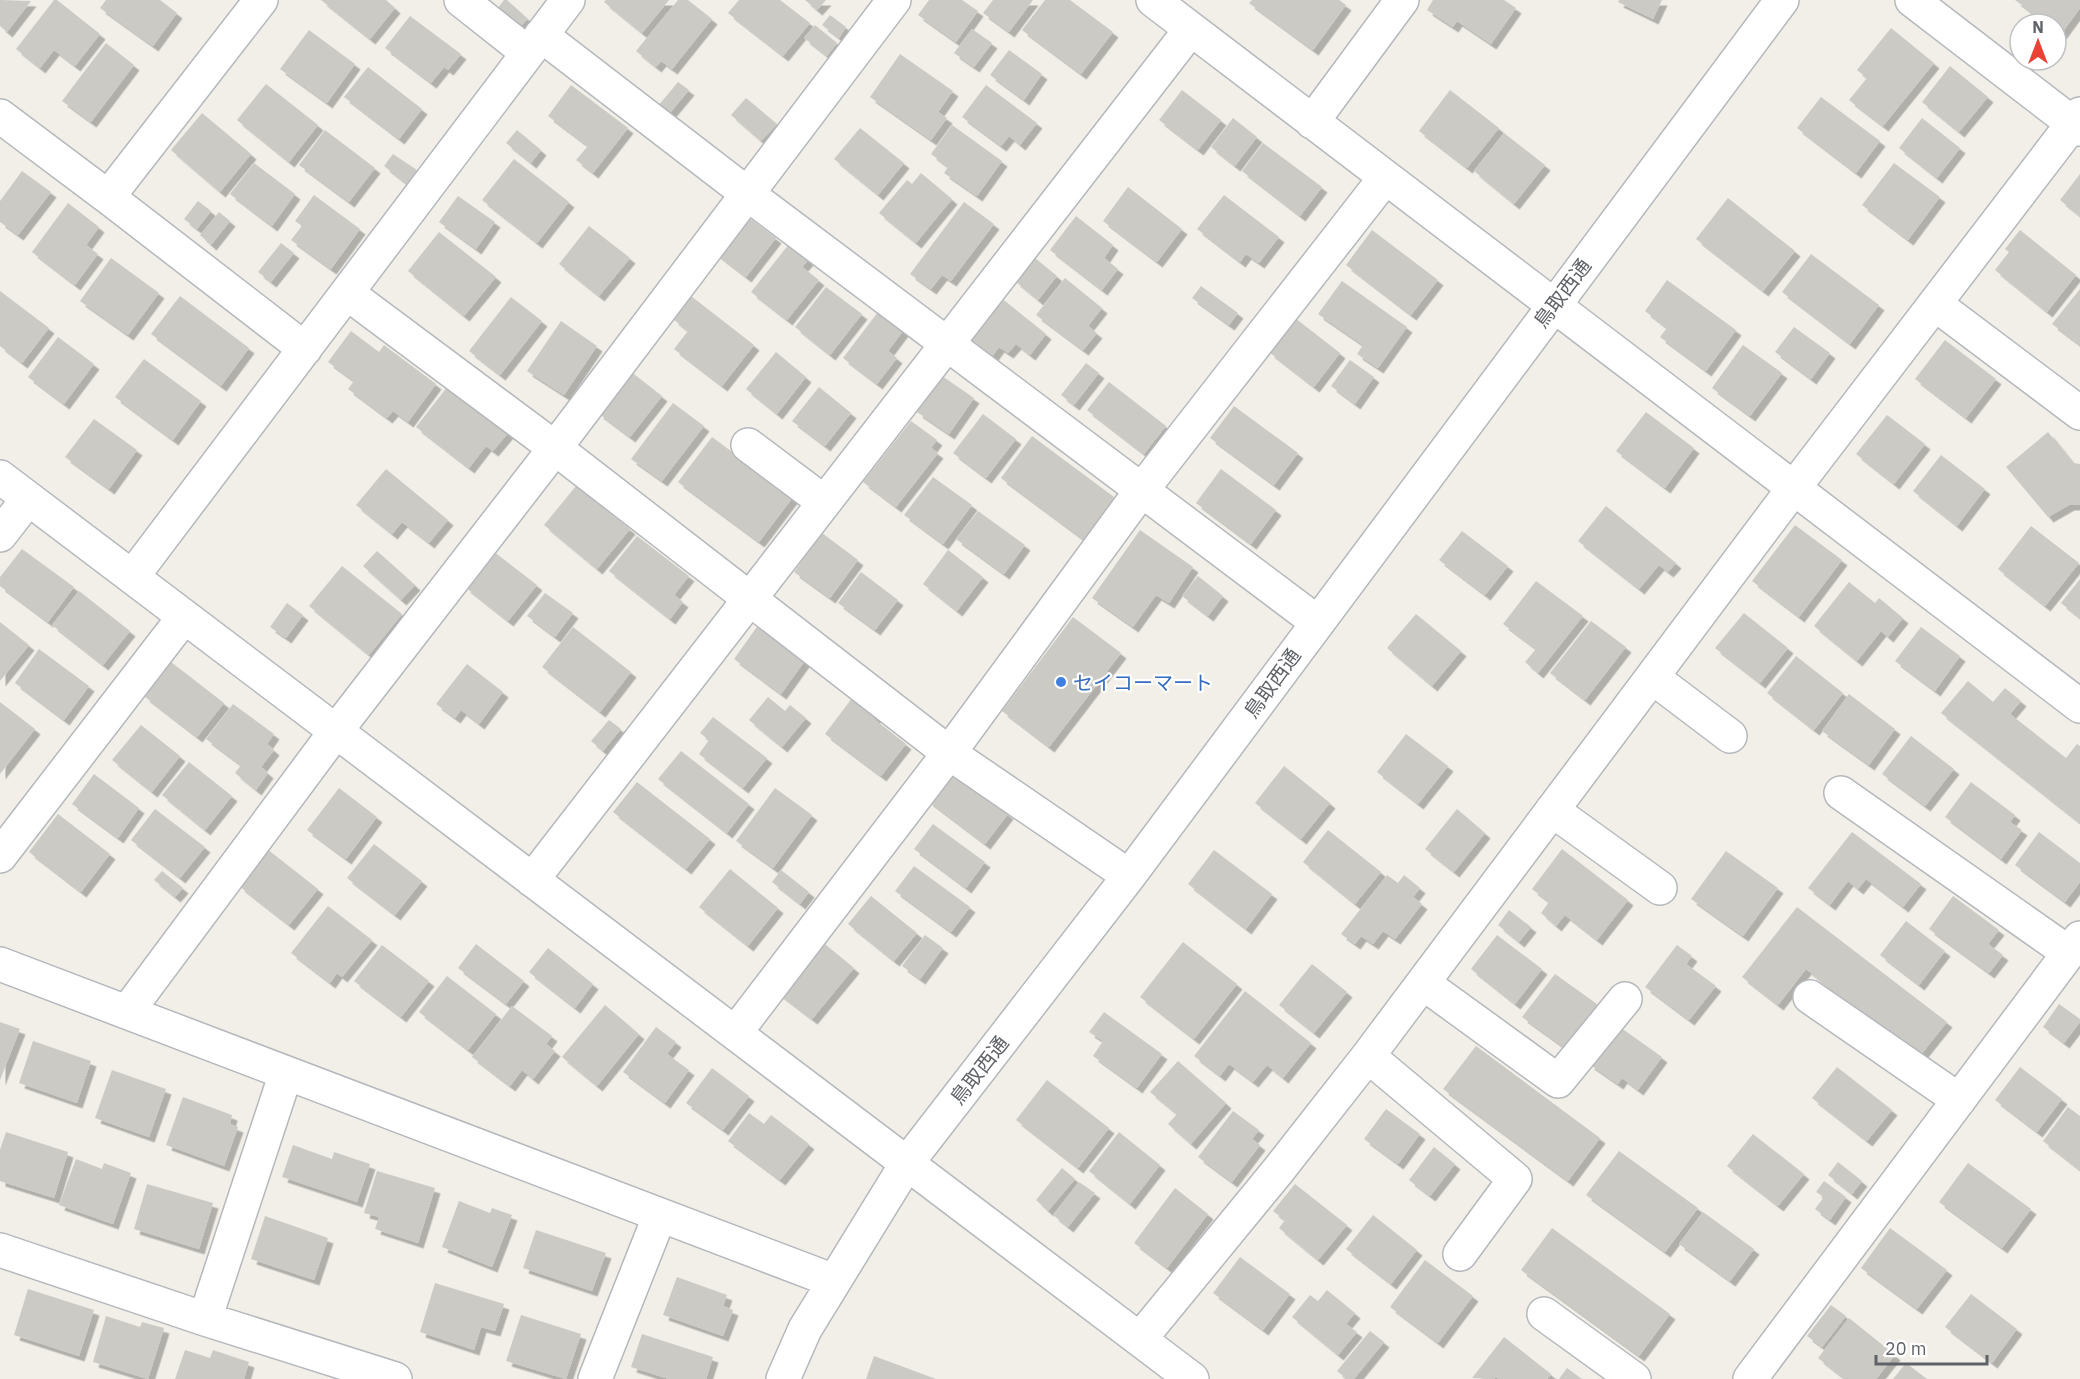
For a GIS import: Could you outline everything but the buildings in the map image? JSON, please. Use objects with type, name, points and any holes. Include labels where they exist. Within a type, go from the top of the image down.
[{"type":"street","points":[[108,197],[261,0]]},
{"type":"street","points":[[460,0],[535,44],[749,195],[1317,622]]},
{"type":"street","points":[[132,578],[568,0]]},
{"type":"street","points":[[127,1012],[336,731],[749,195],[894,0]]},
{"type":"street","points":[[1153,0],[2080,706]]},
{"type":"street","points":[[1312,122],[1402,0]]},
{"type":"street","name":"鳥取西通","points":[[783,1379],[805,1329],[907,1163],[1129,876],[1782,0]]},
{"type":"street","points":[[1140,1339],[1277,1172],[1368,1056],[1793,489],[2078,122],[1912,0]]},
{"type":"street","points":[[532,880],[1191,29]]},
{"type":"street","points":[[0,116],[305,349]]},
{"type":"street","points":[[735,1033],[949,753],[1142,491],[1385,178]]},
{"type":"street","points":[[347,293],[555,448],[949,753],[1129,876]]},
{"type":"street","points":[[1935,304],[2080,413]]},
{"type":"street","points":[[748,445],[824,502]]},
{"type":"street","points":[[0,477],[1192,1379]]},
{"type":"street","points":[[0,536],[28,499]]},
{"type":"street","points":[[0,856],[184,617]]},
{"type":"street","points":[[1652,677],[1730,736]]},
{"type":"street","points":[[1750,1379],[2074,946],[1841,793]]},
{"type":"street","points":[[1552,810],[1660,888]]},
{"type":"street","points":[[0,964],[834,1281]]},
{"type":"street","points":[[1423,983],[1558,1081],[1624,999]]},
{"type":"street","points":[[1810,997],[1959,1100]]},
{"type":"street","points":[[1368,1056],[1515,1179],[1460,1254]]},
{"type":"street","points":[[205,1320],[286,1073]]},
{"type":"street","points":[[595,1379],[660,1215]]},
{"type":"street","points":[[0,1250],[205,1320],[395,1379]]},
{"type":"street","points":[[1544,1314],[1634,1379]]},
{"type":"place","name":"セイコーマート","points":[[1061,682]]}]
